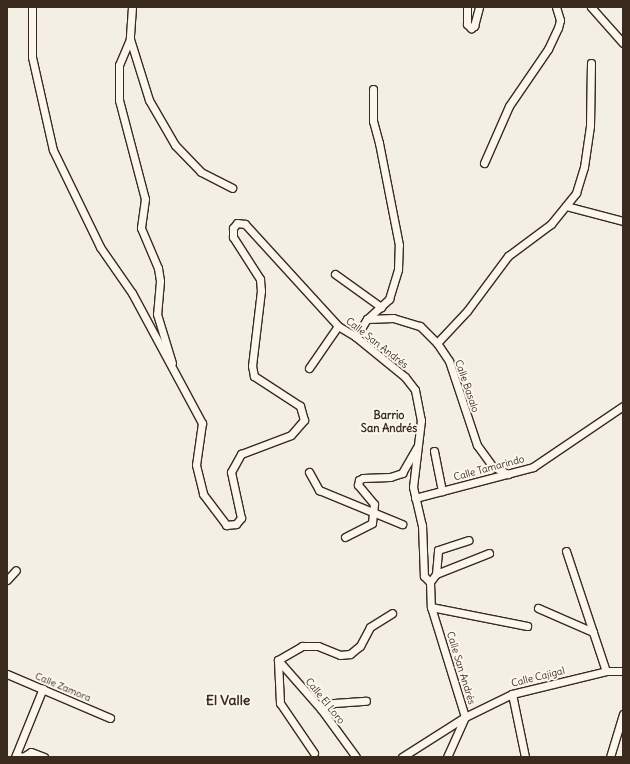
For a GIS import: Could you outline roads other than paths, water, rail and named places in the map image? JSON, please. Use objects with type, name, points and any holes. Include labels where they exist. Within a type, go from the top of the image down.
[{"type":"street","points":[[32,7],[32,57],[53,150],[100,247],[132,293],[178,382]]},
{"type":"street","points":[[132,7],[130,39],[119,66],[119,100],[145,199],[141,228],[154,258],[160,281],[158,314],[178,382]]},
{"type":"street","points":[[467,7],[467,24],[471,28],[474,26],[479,7]]},
{"type":"street","points":[[484,163],[509,106],[548,48],[558,28],[560,20],[556,7]]},
{"type":"street","points":[[591,7],[623,43]]},
{"type":"street","points":[[130,39],[149,100],[175,145],[201,172],[232,188]]},
{"type":"street","points":[[437,343],[467,310],[508,256],[551,224],[576,193],[584,167],[590,126],[591,64]]},
{"type":"street","points":[[356,337],[367,319],[389,299],[398,269],[399,245],[379,143],[373,121],[373,89]]},
{"type":"street","points":[[566,206],[623,221]]},
{"type":"street","name":"Calle San Andrés","points":[[178,382],[202,424],[196,465],[204,494],[226,525],[236,524],[241,518],[231,472],[242,454],[291,435],[304,420],[300,406],[254,376],[252,366],[261,291],[260,279],[254,267],[233,237],[233,228],[237,223],[245,224],[338,326],[356,337],[405,377],[415,390],[421,420],[412,487],[424,546],[424,576],[430,582],[431,607],[465,717]]},
{"type":"street","points":[[335,274],[381,307]]},
{"type":"street","name":"Calle Basalo","points":[[367,319],[393,318],[420,326],[437,343],[449,361],[477,445],[492,466],[508,474]]},
{"type":"street","points":[[308,368],[338,326]]},
{"type":"street","name":"Calle Tamarindo","points":[[415,498],[533,467],[623,406]]},
{"type":"street","points":[[345,537],[372,524],[374,504],[358,485],[358,480],[363,478],[390,477],[402,473],[418,445]]},
{"type":"street","points":[[434,450],[442,491]]},
{"type":"street","points":[[309,472],[318,490],[374,514],[402,524]]},
{"type":"street","points":[[436,574],[438,550],[468,540]]},
{"type":"street","points":[[566,551],[606,671]]},
{"type":"street","points":[[430,582],[436,574],[489,553]]},
{"type":"street","points":[[7,580],[16,570]]},
{"type":"street","points":[[431,607],[527,626]]},
{"type":"street","points":[[538,608],[593,632]]},
{"type":"street","points":[[314,753],[280,703],[278,660],[302,646],[318,646],[340,655],[350,654],[360,646],[370,627],[392,613]]},
{"type":"street","name":"Calle El Loro","points":[[278,660],[320,709],[356,757]]},
{"type":"street","name":"Calle Cajigal","points":[[402,757],[465,717],[512,694],[606,671],[623,671]]},
{"type":"street","name":"Calle Zamora","points":[[7,674],[43,688],[110,718]]},
{"type":"street","points":[[43,688],[15,756],[23,757],[31,752],[44,757]]},
{"type":"street","points":[[512,694],[525,757]]},
{"type":"street","points":[[320,709],[334,703],[366,701]]},
{"type":"street","points":[[610,757],[623,714]]},
{"type":"street","points":[[447,757],[465,717]]},
{"type":"district","name":"Barrio San Andrés","points":[[389,422]]},
{"type":"district","name":"El Valle","points":[[228,700]]}]
